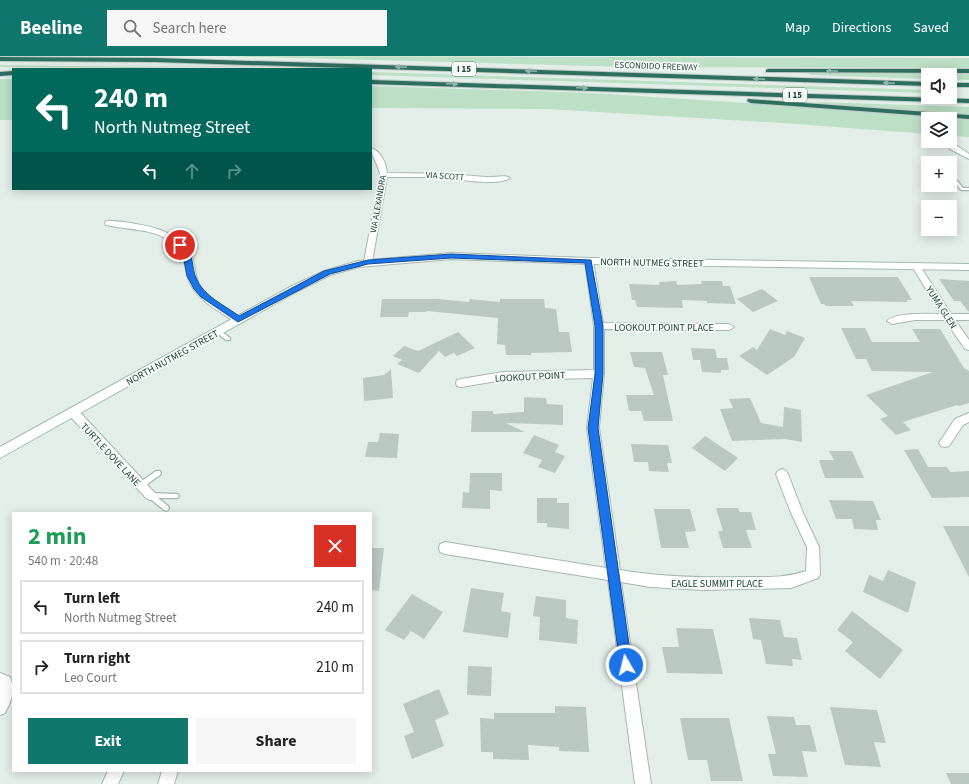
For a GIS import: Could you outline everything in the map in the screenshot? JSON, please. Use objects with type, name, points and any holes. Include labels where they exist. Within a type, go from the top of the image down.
[{"type":"highway","name":"ESCONDIDO FREEWAY","points":[[0,59],[155,60],[921,84]]},
{"type":"highway","points":[[555,72],[649,69],[752,71]]},
{"type":"highway","points":[[760,71],[969,71]]},
{"type":"highway","points":[[0,74],[12,74]]},
{"type":"highway","name":"I 15","points":[[372,82],[969,101]]},
{"type":"highway","points":[[957,85],[969,85]]},
{"type":"highway","points":[[620,89],[687,97],[969,117]]},
{"type":"street","points":[[955,148],[969,157]]},
{"type":"street","name":"VIA ALEXANDRA","points":[[368,262],[384,175],[383,167],[377,156],[372,151]]},
{"type":"street","name":"VIA SCOTT","points":[[384,175],[434,175],[492,180],[506,178]]},
{"type":"street","points":[[109,223],[149,229],[170,236],[187,254],[191,276],[197,288],[204,295],[238,320]]},
{"type":"street","name":"NORTH NUTMEG STREET","points":[[0,453],[218,331],[310,284],[327,273],[368,262],[451,256],[589,261],[969,267]]},
{"type":"street","points":[[589,261],[599,326],[599,374],[593,428],[643,784]]},
{"type":"street","name":"YUMA GLEN","points":[[916,266],[969,347]]},
{"type":"street","points":[[892,321],[915,318],[969,317]]},
{"type":"street","name":"LOOKOUT POINT PLACE","points":[[599,326],[729,327]]},
{"type":"street","name":"LOOKOUT POINT","points":[[461,383],[503,376],[599,374]]},
{"type":"street","name":"TURTLE DOVE LANE","points":[[73,412],[150,495]]},
{"type":"street","points":[[945,443],[959,422],[969,417]]},
{"type":"street","name":"EAGLE SUMMIT PLACE","points":[[444,548],[650,581],[704,584],[791,582],[813,574],[813,547],[796,513],[782,474]]},
{"type":"street","points":[[0,680],[5,682],[7,692],[0,708]]},
{"type":"street","points":[[110,784],[116,772]]},
{"type":"street","points":[[166,784],[170,772]]},
{"type":"lane","points":[[957,183],[962,189],[969,189]]},
{"type":"lane","points":[[218,331],[228,339]]},
{"type":"lane","points":[[141,485],[158,473]]},
{"type":"lane","points":[[150,495],[176,496]]},
{"type":"lane","points":[[150,495],[166,508]]},
{"type":"green space","points":[[223,56],[969,58],[969,68],[628,67]]},
{"type":"green space","points":[[0,65],[190,68],[126,68],[0,67]]},
{"type":"green space","points":[[372,72],[921,90],[921,93],[372,75]]},
{"type":"green space","points":[[808,73],[921,73],[921,79],[812,75]]},
{"type":"green space","points":[[957,73],[969,73],[969,80],[957,79]]},
{"type":"green space","points":[[0,79],[12,79],[12,120],[0,120]]},
{"type":"green space","points":[[372,86],[591,93],[921,116],[921,133],[782,123],[548,109],[372,108]]},
{"type":"green space","points":[[816,102],[969,107],[969,115],[957,114],[957,112],[929,112],[822,104]]},
{"type":"green space","points":[[957,119],[969,120],[969,137],[957,136]]},
{"type":"building","points":[[809,277],[898,277],[912,300],[907,300],[908,302],[851,301],[854,306],[826,306],[821,304]]},
{"type":"building","points":[[939,279],[969,281],[969,312],[960,301],[954,301]]},
{"type":"building","points":[[676,281],[677,285],[702,284],[701,281],[722,281],[723,286],[730,286],[736,304],[682,300],[683,308],[637,307],[635,300],[632,300],[629,284],[660,285],[659,282]]},
{"type":"building","points":[[762,289],[778,301],[753,312],[737,299]]},
{"type":"building","points":[[382,299],[438,299],[469,302],[470,299],[500,302],[500,299],[544,299],[545,308],[556,309],[559,332],[569,332],[572,352],[506,355],[505,345],[497,344],[498,318],[427,311],[409,312],[408,317],[380,317]]},
{"type":"building","points":[[841,328],[865,328],[872,342],[920,342],[912,329],[940,329],[964,368],[969,371],[969,403],[959,406],[957,405],[903,422],[911,430],[896,435],[880,419],[888,416],[866,395],[933,372],[872,371],[866,359],[856,359]]},
{"type":"building","points":[[770,329],[785,335],[787,331],[805,338],[794,357],[767,375],[739,356],[753,347],[757,350]]},
{"type":"building","points":[[458,332],[475,348],[457,356],[454,353],[445,357],[439,351],[419,373],[397,364],[402,360],[393,356],[404,346],[418,351]]},
{"type":"building","points":[[691,348],[715,349],[717,358],[727,358],[729,370],[721,370],[721,373],[702,372],[700,360],[693,360]]},
{"type":"building","points":[[630,352],[662,352],[668,375],[663,375],[673,421],[644,421],[641,411],[629,411],[626,395],[654,395],[645,368],[634,367]]},
{"type":"building","points":[[391,369],[393,398],[364,401],[363,378],[384,375]]},
{"type":"building","points":[[524,397],[546,398],[547,404],[563,405],[563,425],[506,423],[525,432],[471,432],[472,411],[493,411],[493,414],[524,412]]},
{"type":"building","points":[[750,398],[761,423],[783,427],[784,407],[801,410],[802,442],[785,439],[732,441],[720,409],[733,408],[729,399]]},
{"type":"building","points":[[380,433],[399,434],[397,458],[365,457],[368,442],[378,442]]},
{"type":"building","points":[[534,435],[559,445],[555,452],[565,456],[555,473],[538,467],[542,460],[523,453]]},
{"type":"building","points":[[705,436],[738,458],[725,471],[692,448]]},
{"type":"building","points":[[631,444],[668,445],[672,463],[667,463],[669,472],[649,471],[648,462],[634,462]]},
{"type":"building","points":[[918,449],[928,467],[947,467],[950,472],[969,471],[969,497],[932,498],[904,450]]},
{"type":"building","points":[[829,451],[852,451],[864,478],[825,478],[819,460],[834,460]]},
{"type":"building","points":[[470,473],[502,473],[502,491],[490,490],[490,509],[462,508],[463,492],[469,493]]},
{"type":"building","points":[[537,498],[557,498],[557,503],[569,503],[569,529],[547,527],[547,523],[537,523]]},
{"type":"building","points":[[829,500],[873,501],[881,520],[876,520],[878,530],[854,529],[852,519],[836,519]]},
{"type":"building","points":[[716,508],[738,508],[740,512],[751,512],[756,530],[746,530],[752,548],[723,548],[718,531],[723,531]]},
{"type":"building","points":[[654,509],[690,509],[696,531],[685,532],[689,548],[661,548]]},
{"type":"building","points":[[943,526],[969,526],[969,577]]},
{"type":"building","points":[[372,548],[384,548],[379,591],[372,590]]},
{"type":"building","points":[[888,570],[916,582],[908,613],[863,592],[869,575],[883,581]]},
{"type":"building","points":[[471,588],[504,593],[501,611],[511,613],[508,638],[463,632]]},
{"type":"building","points":[[412,594],[443,612],[424,639],[411,631],[404,640],[385,630]]},
{"type":"building","points":[[536,596],[566,600],[566,618],[578,620],[577,644],[539,640],[540,617],[533,616]]},
{"type":"building","points":[[852,611],[903,650],[880,679],[845,651],[853,642],[837,630]]},
{"type":"building","points":[[749,618],[780,620],[784,637],[797,638],[802,660],[792,659],[793,666],[766,664],[761,640],[753,639]]},
{"type":"building","points":[[676,628],[713,629],[723,674],[667,673],[662,647],[679,647]]},
{"type":"building","points":[[468,666],[492,667],[491,696],[467,695]]},
{"type":"building","points":[[439,689],[449,714],[435,720],[444,746],[412,759],[404,736],[414,732],[403,704]]},
{"type":"building","points":[[555,706],[586,707],[589,752],[559,751],[559,747],[528,745],[529,760],[493,759],[493,752],[481,752],[480,718],[494,719],[494,713],[555,713]]},
{"type":"building","points":[[830,707],[877,710],[886,743],[874,742],[881,767],[845,765]]},
{"type":"building","points":[[767,716],[794,717],[796,725],[810,725],[817,752],[802,751],[808,777],[773,776],[768,754],[776,754]]},
{"type":"building","points":[[680,718],[729,718],[743,781],[711,781],[707,760],[688,760]]},
{"type":"building","points":[[946,773],[969,773],[969,784],[951,784]]},
{"type":"route","points":[[180,245],[187,254],[191,276],[197,288],[212,302],[238,320],[294,289],[327,273],[368,262],[451,256],[589,261],[599,326],[599,374],[593,428],[626,665]]}]
